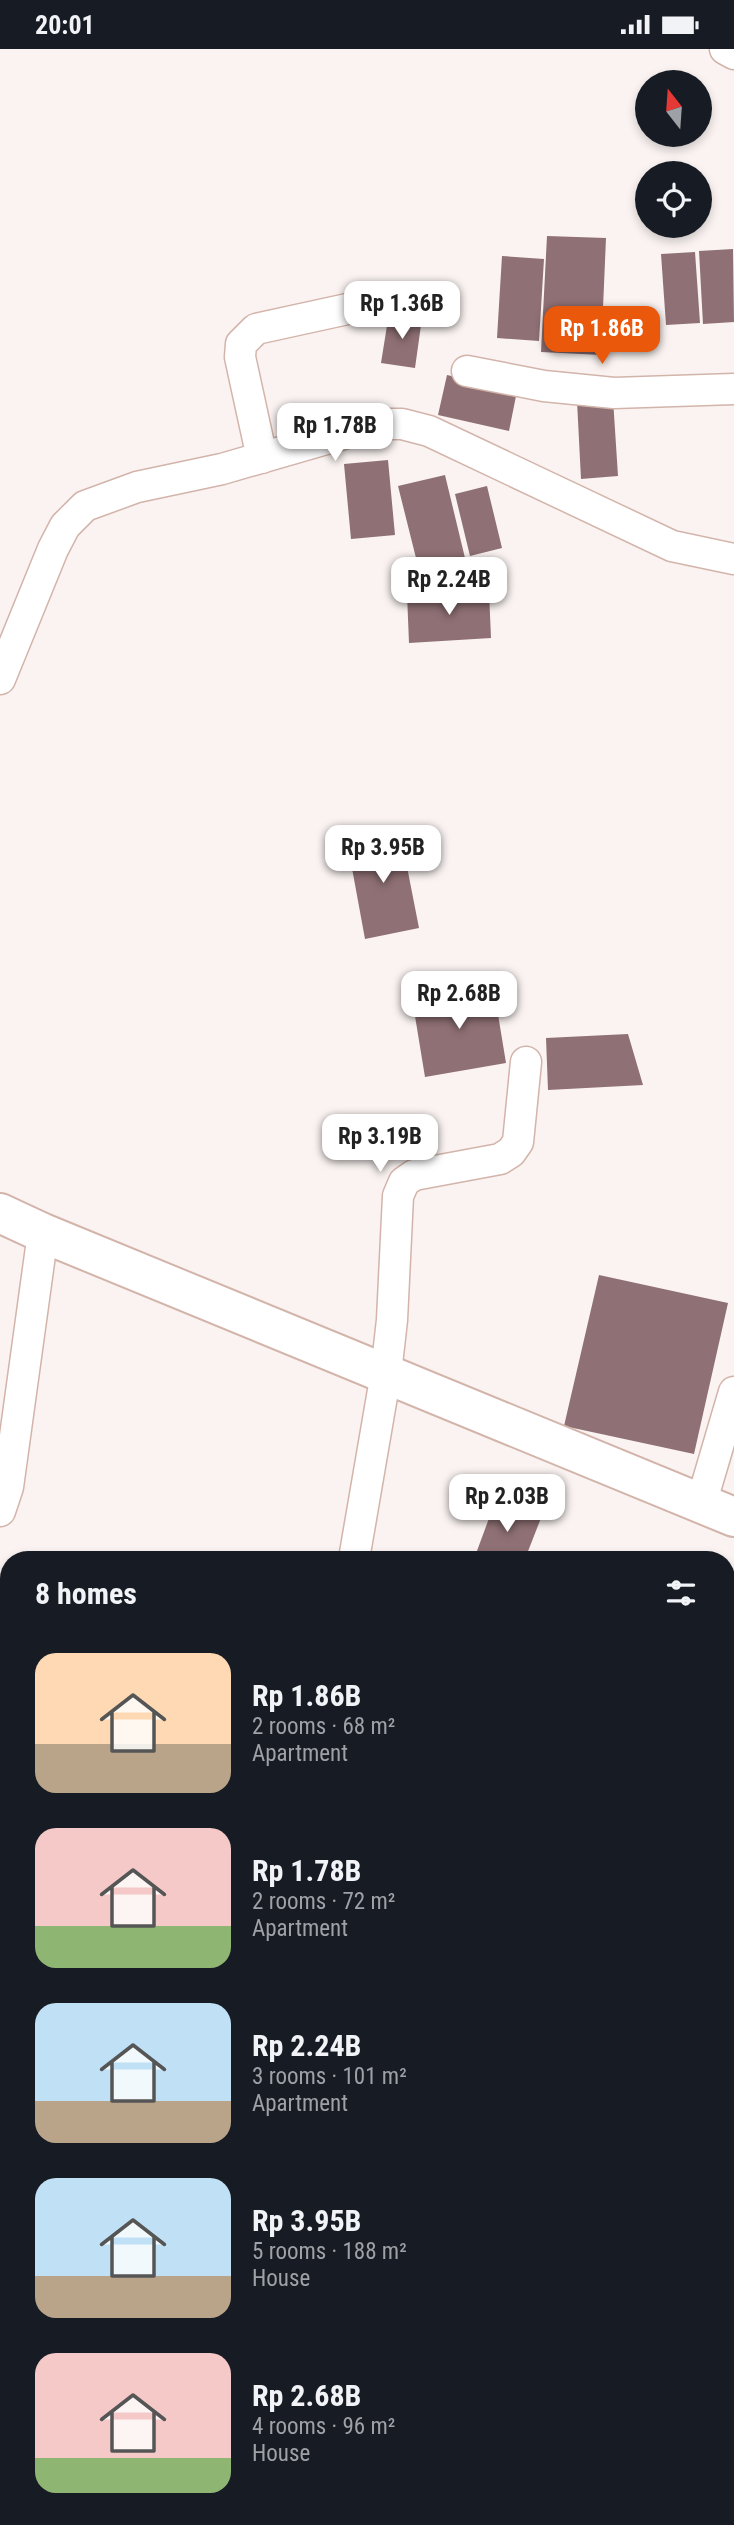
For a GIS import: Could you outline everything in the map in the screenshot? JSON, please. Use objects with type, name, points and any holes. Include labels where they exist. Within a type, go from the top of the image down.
[{"type":"main road","points":[[0,1213],[717,1511]]},
{"type":"street","points":[[724,49],[734,54]]},
{"type":"street","points":[[262,458],[240,357],[241,344],[256,329],[352,308]]},
{"type":"street","points":[[467,371],[544,386],[614,393],[734,389]]},
{"type":"street","points":[[0,679],[53,549],[65,526],[85,506],[136,487],[222,469],[378,423],[402,424],[429,431],[672,546],[734,559]]},
{"type":"street","points":[[355,1551],[386,1373],[392,1321],[398,1196],[404,1182],[414,1175],[500,1159],[511,1152],[518,1142],[526,1062]]},
{"type":"street","points":[[0,1511],[8,1487],[43,1233]]},
{"type":"street","points":[[717,1511],[734,1392]]},
{"type":"street","points":[[0,1827],[0,1850]]},
{"type":"building","points":[[547,236],[606,238],[601,355],[541,352]]},
{"type":"building","points":[[733,249],[734,322],[703,324],[699,251]]},
{"type":"building","points":[[695,252],[700,323],[666,325],[661,254]]},
{"type":"building","points":[[502,256],[544,259],[539,341],[497,338]]},
{"type":"building","points":[[389,313],[422,318],[415,368],[381,363]]},
{"type":"building","points":[[447,375],[517,391],[509,431],[438,415]]},
{"type":"building","points":[[613,399],[618,476],[581,479],[577,401]]},
{"type":"building","points":[[388,460],[395,535],[351,539],[344,464]]},
{"type":"building","points":[[445,475],[465,558],[419,570],[398,486]]},
{"type":"building","points":[[487,486],[502,548],[470,556],[455,494]]},
{"type":"building","points":[[489,591],[491,638],[409,643],[407,594]]},
{"type":"building","points":[[400,831],[419,928],[365,939],[347,841]]},
{"type":"building","points":[[493,984],[506,1063],[425,1077],[412,998]]},
{"type":"building","points":[[628,1034],[643,1085],[548,1090],[546,1038]]},
{"type":"building","points":[[599,1275],[728,1303],[694,1454],[564,1426]]},
{"type":"building","points":[[495,1502],[541,1518],[528,1551],[477,1551]]}]
